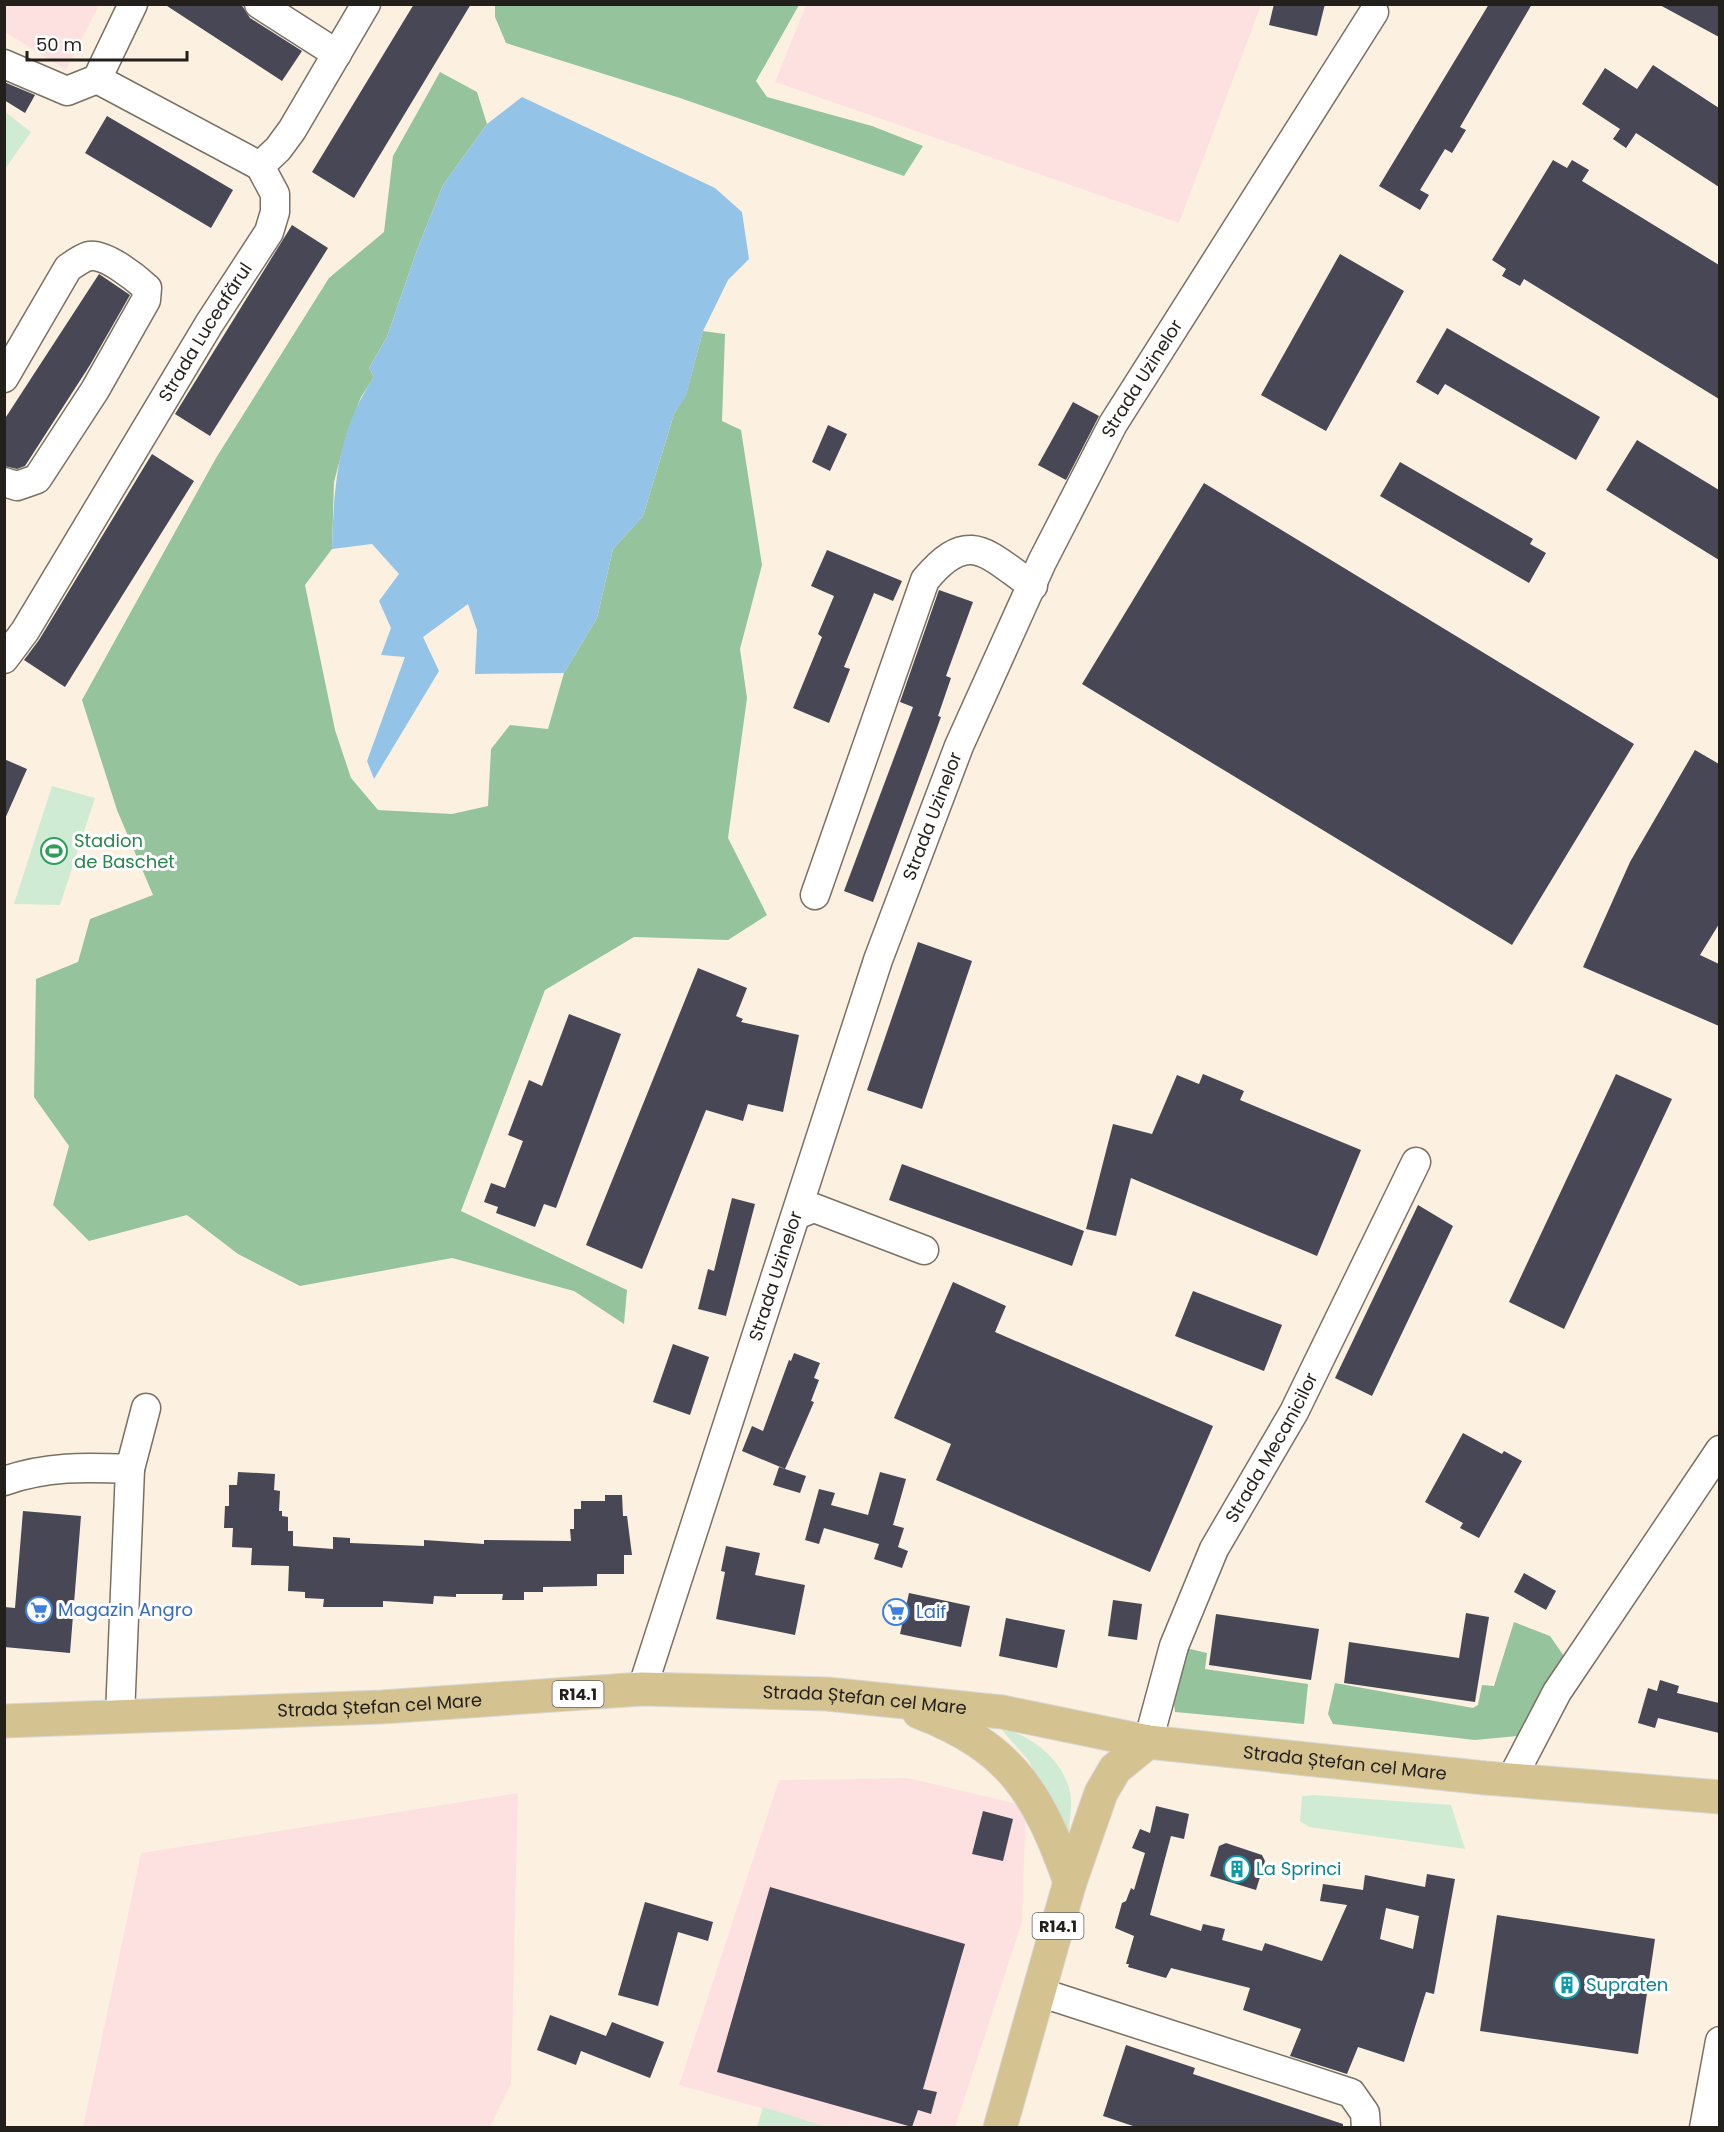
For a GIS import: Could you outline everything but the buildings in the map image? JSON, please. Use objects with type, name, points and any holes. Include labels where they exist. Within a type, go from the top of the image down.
[{"type":"main road","name":"Strada Ștefan cel Mare","points":[[4,1721],[382,1707],[642,1689],[827,1694],[892,1702],[948,1704],[1002,1712],[1148,1742],[1511,1780],[1719,1797]]},
{"type":"main road","name":"R14.1","points":[[892,1702],[951,1724],[999,1757],[1027,1787],[1056,1843],[1071,1882]]},
{"type":"main road","name":"R14.1","points":[[1000,2127],[1071,1882],[1101,1793],[1115,1769],[1148,1742]]},
{"type":"street","points":[[4,64],[67,91],[97,79],[133,4]]},
{"type":"street","points":[[259,4],[337,54]]},
{"type":"street","points":[[97,79],[260,166],[278,149],[292,130],[366,4]]},
{"type":"street","name":"Strada Uzinelor","points":[[642,1689],[878,960],[959,746],[1042,562],[1113,424],[1374,12]]},
{"type":"street","name":"Strada Luceafărul","points":[[4,659],[15,626],[269,232],[275,212],[275,194],[260,166]]},
{"type":"street","points":[[4,378],[68,268],[78,261],[92,255],[102,258],[131,273],[147,288],[146,300],[95,390],[37,479],[17,486],[4,482]]},
{"type":"street","points":[[815,895],[925,580],[949,556],[963,549],[981,550],[1033,586]]},
{"type":"street","name":"Strada Mecanicilor","points":[[1148,1742],[1174,1646],[1214,1549],[1294,1412],[1416,1162]]},
{"type":"street","points":[[796,1215],[814,1208],[924,1250]]},
{"type":"street","points":[[120,1716],[130,1469],[146,1408]]},
{"type":"street","points":[[1511,1780],[1557,1692],[1719,1450]]},
{"type":"street","points":[[4,1481],[32,1471],[71,1466],[130,1469]]},
{"type":"street","points":[[1039,1992],[1351,2093],[1365,2113],[1366,2127]]},
{"type":"street","points":[[1704,2127],[1719,2041]]},
{"type":"shaded area","points":[[806,4],[1261,5],[1179,223],[775,82]]},
{"type":"shaded area","points":[[4,5],[99,5],[66,70],[5,32]]},
{"type":"shaded area","points":[[908,1778],[1026,1806],[1022,1922],[955,2127],[827,2127],[679,2085],[779,1780]]},
{"type":"shaded area","points":[[518,1793],[511,2084],[490,2127],[83,2127],[141,1853]]},
{"type":"green space","points":[[495,5],[799,5],[756,81],[767,97],[872,126],[923,146],[904,176],[680,98],[506,43],[495,17]]},
{"type":"green space","points":[[440,72],[477,92],[487,124],[443,185],[417,250],[387,337],[369,368],[374,377],[361,397],[347,433],[334,482],[332,549],[305,585],[335,730],[351,778],[378,810],[452,814],[488,806],[491,749],[510,725],[548,729],[564,673],[597,618],[613,549],[643,516],[674,414],[686,395],[703,331],[725,334],[722,421],[741,430],[762,565],[740,649],[747,698],[728,838],[767,915],[728,940],[634,937],[545,990],[461,1211],[627,1290],[624,1324],[574,1291],[452,1258],[300,1286],[238,1254],[187,1215],[89,1241],[53,1205],[69,1146],[34,1097],[36,979],[78,962],[90,919],[153,895],[117,810],[82,700],[216,458],[329,278],[384,232],[393,156]]},
{"type":"green space","points":[[5,112],[31,132],[5,169]]},
{"type":"green space","name":"Stadion de Baschet","points":[[52,786],[95,798],[60,905],[14,904]]},
{"type":"green space","points":[[1514,1622],[1550,1636],[1566,1659],[1517,1736],[1475,1740],[1333,1724],[1328,1714],[1335,1683],[1473,1708],[1478,1705],[1482,1685],[1494,1686]]},
{"type":"green space","points":[[1186,1648],[1207,1653],[1205,1669],[1308,1684],[1304,1724],[1175,1712],[1173,1697]]},
{"type":"green space","points":[[1000,1728],[1033,1742],[1053,1759],[1060,1769],[1071,1797],[1068,1839],[1029,1761]]},
{"type":"green space","points":[[1302,1796],[1451,1805],[1465,1849],[1309,1827],[1300,1821]]},
{"type":"green space","points":[[763,2107],[827,2127],[757,2127]]},
{"type":"water","points":[[522,97],[715,188],[742,212],[749,259],[728,280],[703,331],[686,396],[674,414],[643,516],[613,549],[597,618],[564,673],[475,674],[477,630],[468,604],[423,637],[439,671],[374,779],[367,761],[405,657],[381,655],[391,628],[379,601],[399,574],[372,544],[332,549],[334,503],[340,460],[352,418],[374,377],[369,368],[387,337],[417,250],[443,185],[487,124]]},
{"type":"place","name":"Stadion de Baschet","points":[[54,851]]},
{"type":"place","name":"Magazin Angro","points":[[39,1610]]},
{"type":"place","name":"Laif","points":[[896,1612]]},
{"type":"place","name":"La Sprinci","points":[[1237,1869]]},
{"type":"place","name":"Supraten","points":[[1567,1985]]}]
